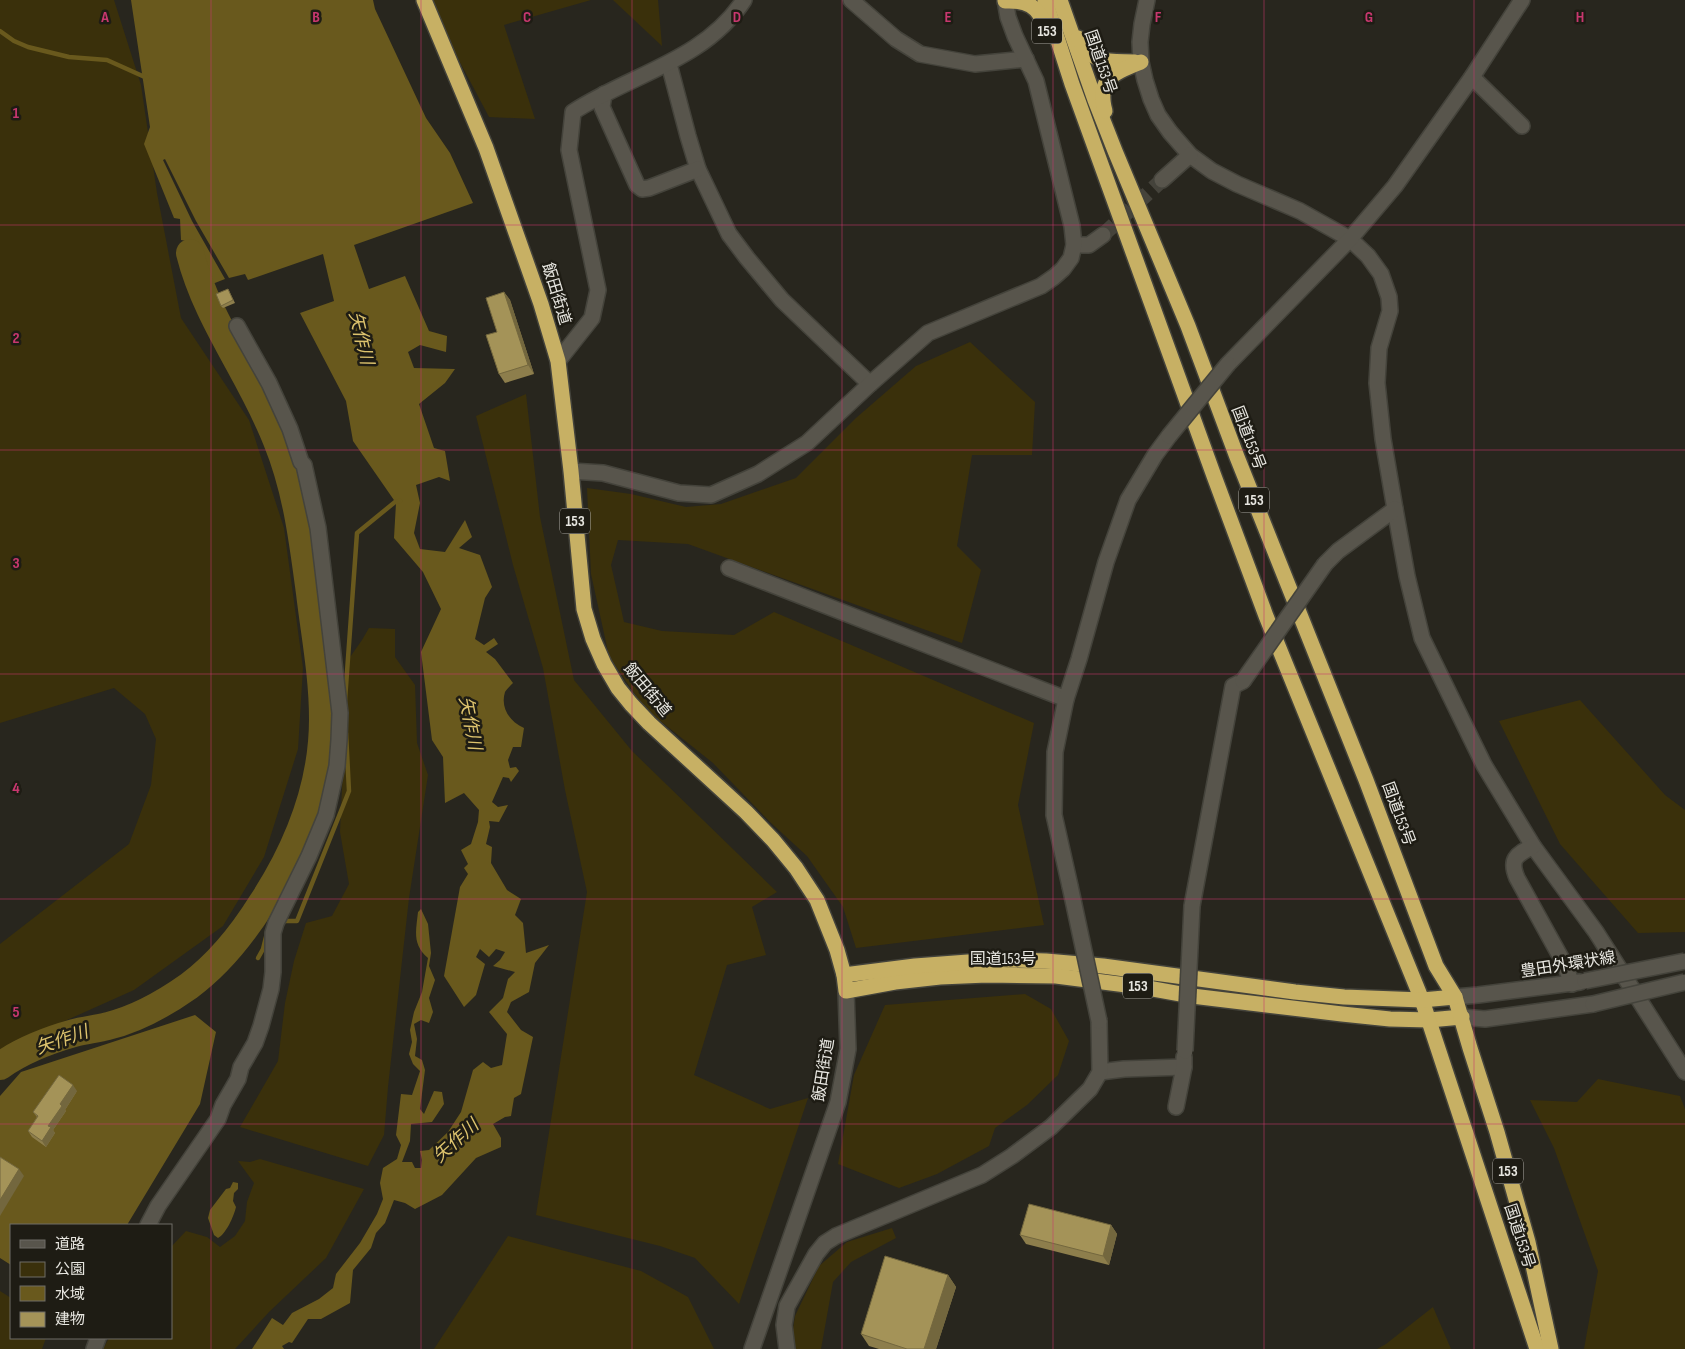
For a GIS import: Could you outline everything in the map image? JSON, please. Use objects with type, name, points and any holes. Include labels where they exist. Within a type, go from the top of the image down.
[{"type":"highway","name":"飯田街道","points":[[424,0],[486,148],[506,201],[558,361],[584,609],[593,639],[604,664],[618,688],[649,723],[746,812],[774,840],[796,868],[817,900],[837,950],[846,991]]},
{"type":"highway","name":"153","points":[[1005,1],[1013,0],[1031,4],[1037,8],[1055,52],[1072,84]]},
{"type":"highway","name":"国道153号","points":[[1045,0],[1072,84],[1266,616],[1422,1000],[1537,1349]]},
{"type":"highway","name":"国道153号","points":[[1060,0],[1095,100],[1132,196],[1188,326],[1237,457],[1366,780],[1436,966],[1455,997],[1497,1132],[1528,1242],[1551,1349]]},
{"type":"highway","points":[[1060,0],[1078,37],[1089,54],[1105,61],[1141,62]]},
{"type":"highway","points":[[1132,196],[1103,99],[1106,82],[1112,74],[1141,62]]},
{"type":"highway","name":"国道153号","points":[[844,975],[915,966],[968,962],[1046,961],[1103,966],[1344,997],[1422,1000],[1455,997]]},
{"type":"highway","name":"国道153号","points":[[846,991],[895,982],[940,977],[987,975],[1056,976],[1299,1010],[1429,1020],[1462,1017]]},
{"type":"street","points":[[558,361],[592,318],[598,290],[569,150],[573,112],[593,99],[669,64],[714,35],[725,25],[744,0]]},
{"type":"street","points":[[851,0],[896,38],[920,54],[975,64],[1026,59]]},
{"type":"street","points":[[1147,0],[1140,42],[1141,62],[1145,80],[1158,115],[1170,132],[1190,155],[1212,171],[1300,211],[1350,239],[1368,256],[1382,274],[1389,297],[1390,311],[1379,348],[1376,383],[1395,510],[1407,576],[1422,638],[1484,766],[1533,846],[1596,932],[1684,1071]]},
{"type":"street","points":[[787,1349],[784,1325],[787,1306],[816,1254],[825,1243],[836,1236],[982,1175],[1012,1156],[1051,1127],[1090,1089],[1100,1072],[1099,1021],[1054,815],[1055,752],[1066,698],[1106,562],[1128,500],[1155,455],[1228,364],[1350,239],[1395,186],[1472,77],[1522,0]]},
{"type":"street","points":[[571,471],[603,473],[679,494],[711,494],[758,474],[807,443],[928,333],[1040,286],[1063,269],[1071,258],[1074,246],[1072,226],[1036,81],[1015,36],[1008,17],[1005,1]]},
{"type":"street","points":[[669,64],[698,169],[729,234],[782,300],[870,384]]},
{"type":"street","points":[[1472,77],[1522,126]]},
{"type":"street","points":[[604,94],[602,107],[637,185],[642,189],[698,169]]},
{"type":"street","points":[[1162,180],[1190,155]]},
{"type":"street","points":[[1074,246],[1089,245],[1103,235]]},
{"type":"street","points":[[149,1224],[163,1198],[218,1119],[238,1079],[241,1067],[255,1043],[274,972],[273,933],[326,815],[338,757],[340,713],[318,528],[304,465],[300,462],[290,429],[269,383],[238,326]]},
{"type":"street","points":[[1176,1107],[1184,1066],[1192,906],[1234,686],[1243,681],[1325,564],[1338,551],[1395,510]]},
{"type":"street","points":[[728,568],[1066,698]]},
{"type":"street","points":[[1533,846],[1514,859],[1513,868],[1565,965],[1579,982]]},
{"type":"street","name":"豊田外環状線","points":[[1455,997],[1478,996],[1579,982],[1685,961]]},
{"type":"street","points":[[1462,1017],[1485,1019],[1593,1004],[1685,982]]},
{"type":"street","name":"飯田街道","points":[[752,1349],[838,1102],[848,1049],[846,991]]},
{"type":"street","points":[[1100,1072],[1184,1066]]},
{"type":"green space","points":[[0,0],[114,0],[141,85],[157,193],[181,318],[249,420],[284,528],[303,668],[298,749],[264,857],[223,926],[134,990],[0,1050],[0,944],[129,844],[151,785],[156,739],[145,714],[114,688],[0,723]]},
{"type":"green space","points":[[427,0],[591,0],[504,25],[535,119],[489,117]]},
{"type":"green space","points":[[613,0],[658,0],[662,46]]},
{"type":"green space","points":[[970,342],[1035,402],[1032,455],[972,455],[957,546],[981,570],[962,643],[688,544],[618,540],[611,565],[624,622],[662,631],[734,635],[774,612],[1034,723],[1018,805],[1044,925],[856,948],[843,907],[807,856],[770,822],[713,763],[644,708],[609,656],[591,574],[587,488],[631,494],[686,507],[721,504],[796,478],[856,418],[916,366]]},
{"type":"green space","points":[[526,394],[540,517],[574,680],[632,751],[777,892],[752,907],[766,955],[727,965],[694,1075],[770,1109],[808,1098],[739,1304],[695,1258],[660,1246],[536,1215],[587,892],[565,790],[543,668],[513,565],[476,416]]},
{"type":"green space","points":[[369,628],[395,629],[395,657],[415,685],[417,743],[428,775],[409,898],[384,1135],[368,1166],[240,1127],[278,1061],[285,1003],[294,961],[306,923],[332,916],[349,884],[340,832],[348,660]]},
{"type":"green space","points":[[1580,700],[1665,795],[1685,810],[1685,932],[1638,933],[1560,844],[1499,721]]},
{"type":"green space","points":[[1025,994],[1051,1009],[1069,1041],[1058,1075],[1027,1105],[995,1128],[989,1146],[937,1174],[899,1188],[838,1164],[854,1075],[885,1005]]},
{"type":"green space","points":[[1598,1079],[1680,1096],[1685,1109],[1685,1349],[1584,1349],[1598,1271],[1554,1148],[1530,1100],[1577,1102]]},
{"type":"green space","points":[[260,1159],[364,1189],[326,1258],[269,1312],[235,1349],[103,1349],[108,1339],[172,1339],[172,1246],[186,1231],[207,1237],[220,1247],[235,1236],[245,1221],[247,1202],[254,1183],[238,1161],[250,1162]]},
{"type":"green space","points":[[892,1228],[896,1238],[851,1262],[833,1282],[821,1349],[790,1349],[795,1316],[819,1266],[847,1242]]},
{"type":"green space","points":[[508,1236],[641,1271],[688,1297],[714,1349],[434,1349]]},
{"type":"green space","points":[[0,1291],[10,1297],[10,1339],[46,1339],[42,1349],[0,1349]]},
{"type":"green space","points":[[1433,1307],[1451,1349],[1377,1349],[1386,1344]]},
{"type":"water","points":[[131,0],[373,0],[375,9],[426,118],[450,153],[473,203],[354,245],[369,289],[405,276],[429,331],[447,336],[446,352],[420,345],[408,352],[414,368],[455,369],[445,383],[419,404],[434,448],[445,451],[450,481],[439,477],[416,485],[420,503],[414,533],[420,549],[445,552],[465,520],[472,537],[459,548],[480,555],[492,587],[485,598],[475,639],[484,645],[494,638],[498,644],[486,652],[495,659],[513,683],[505,692],[505,709],[514,722],[524,728],[521,747],[513,747],[508,760],[510,768],[516,767],[519,771],[511,782],[509,778],[503,777],[492,802],[498,807],[508,805],[499,822],[489,821],[490,827],[486,844],[492,847],[491,863],[507,890],[521,899],[515,915],[523,923],[526,953],[549,945],[535,963],[529,992],[511,1002],[507,1012],[521,1030],[533,1037],[521,1094],[514,1098],[511,1116],[505,1117],[493,1124],[501,1138],[501,1147],[476,1158],[442,1195],[415,1209],[405,1203],[394,1200],[385,1223],[376,1233],[371,1248],[353,1270],[350,1303],[321,1319],[308,1319],[292,1343],[289,1342],[282,1346],[284,1349],[252,1349],[272,1318],[283,1325],[292,1313],[319,1299],[333,1288],[336,1274],[360,1243],[377,1214],[383,1199],[380,1183],[383,1168],[397,1159],[401,1145],[396,1135],[401,1094],[412,1095],[420,1071],[413,1064],[409,1054],[412,1042],[410,1030],[414,1012],[422,992],[428,958],[419,948],[417,942],[418,912],[421,909],[428,924],[431,953],[429,966],[435,980],[429,998],[433,1012],[429,1023],[421,1020],[414,1024],[417,1039],[415,1056],[422,1060],[425,1070],[420,1109],[424,1114],[434,1091],[442,1092],[444,1104],[432,1122],[411,1124],[410,1141],[402,1162],[412,1162],[415,1168],[421,1168],[420,1151],[429,1150],[448,1132],[461,1112],[473,1070],[483,1062],[491,1068],[502,1065],[507,1034],[489,1012],[503,998],[508,979],[515,972],[493,966],[505,952],[496,949],[489,957],[480,949],[476,957],[485,964],[476,995],[464,1007],[444,976],[460,887],[468,874],[464,868],[468,864],[461,850],[471,844],[478,822],[479,810],[464,793],[445,803],[443,757],[432,740],[421,652],[441,609],[423,572],[394,538],[396,503],[353,441],[346,401],[300,313],[334,301],[323,254],[248,280],[245,274],[229,278],[196,221],[165,159],[163,160],[192,221],[225,279],[192,292],[187,280],[186,241],[181,240],[180,219],[174,218],[144,144],[150,127]]},
{"type":"water","points":[[195,1015],[216,1032],[200,1104],[128,1224],[10,1224],[10,1264],[0,1258],[0,1096],[21,1072]]},
{"type":"water","points":[[233,1182],[238,1183],[238,1189],[234,1193],[233,1201],[236,1207],[227,1229],[218,1238],[214,1235],[208,1218],[210,1210]]},
{"type":"building","points":[[228,289],[233,300],[221,306],[216,294]]},
{"type":"building","points":[[504,292],[528,365],[499,374],[486,335],[497,332],[486,298]]},
{"type":"building","points":[[59,1075],[73,1085],[60,1104],[62,1106],[48,1126],[51,1127],[42,1141],[28,1131],[38,1116],[33,1112]]},
{"type":"building","points":[[0,1157],[19,1169],[0,1200]]},
{"type":"building","points":[[1029,1204],[1111,1225],[1103,1256],[1020,1235]]},
{"type":"building","points":[[885,1256],[948,1275],[924,1349],[907,1349],[861,1334]]},
{"type":"waterway","points":[[0,31],[14,41],[28,47],[69,57],[107,60],[147,78]]},
{"type":"waterway","name":"矢作川","points":[[0,1066],[36,1046],[55,1039],[119,1023],[140,1015],[189,986],[211,968],[254,915],[287,860],[306,816],[319,768],[323,719],[322,687],[305,554],[290,478],[267,417],[207,302],[190,253]]},
{"type":"waterway","points":[[345,700],[357,533],[395,502],[400,501]]},
{"type":"waterway","points":[[280,921],[297,921],[349,791],[346,733]]},
{"type":"waterway","points":[[258,958],[263,949],[267,933]]},
{"type":"tunnel","points":[[1103,235],[1162,180]]}]
